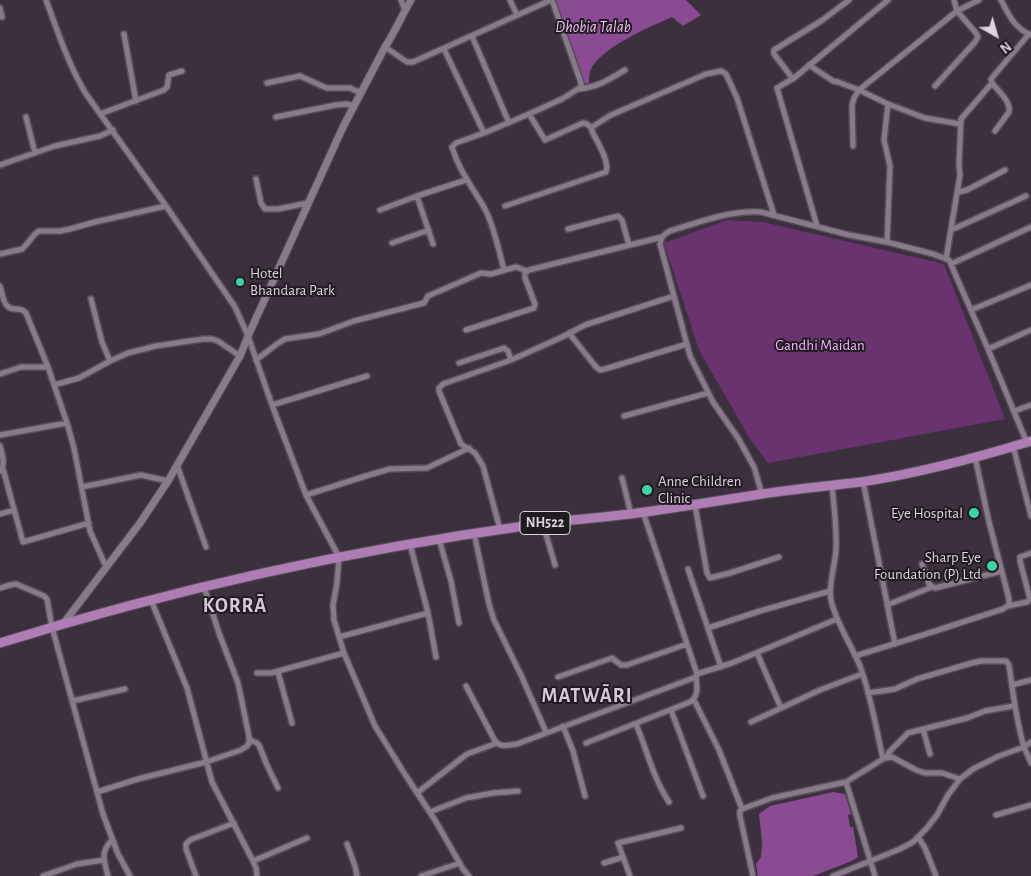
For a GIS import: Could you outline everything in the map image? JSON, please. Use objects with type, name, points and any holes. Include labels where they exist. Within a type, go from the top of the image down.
[{"type":"highway","name":"NH522","points":[[0,643],[52,627],[204,587],[410,544],[474,533],[631,514],[863,481],[916,471],[1029,442]]},
{"type":"main road","points":[[63,624],[140,523],[168,481],[240,356],[343,127],[412,0]]},
{"type":"street","points":[[46,0],[72,68],[86,94],[235,307],[248,336],[306,495],[339,558],[333,605],[334,620],[344,653],[375,726],[469,876]]},
{"type":"street","points":[[401,0],[405,10]]},
{"type":"street","points":[[510,0],[517,15]]},
{"type":"street","points":[[385,47],[407,62],[410,62],[552,0],[581,83],[579,89]]},
{"type":"street","points":[[793,79],[774,54],[774,50],[821,21],[849,0]]},
{"type":"street","points":[[817,226],[778,88],[793,79],[888,0]]},
{"type":"street","points":[[935,86],[978,37],[958,11],[954,0]]},
{"type":"street","points":[[853,146],[852,105],[859,90],[958,11],[979,0]]},
{"type":"street","points":[[946,258],[960,175],[958,164],[961,119],[992,83],[992,78],[1030,35],[1011,20],[1001,0]]},
{"type":"street","points":[[0,8],[2,17]]},
{"type":"street","points":[[124,34],[136,100]]},
{"type":"street","points":[[472,36],[509,123]]},
{"type":"street","points":[[444,48],[484,133]]},
{"type":"street","points":[[809,65],[833,81],[859,90],[888,104],[925,118],[960,124]]},
{"type":"street","points":[[504,270],[490,219],[466,180],[452,146],[509,123],[579,89],[595,86],[626,70]]},
{"type":"street","points":[[100,114],[164,90],[167,87],[169,75],[182,71]]},
{"type":"street","points":[[592,129],[611,115],[706,74],[724,72],[737,98],[774,215]]},
{"type":"street","points":[[266,83],[300,76],[327,88],[350,88],[361,93]]},
{"type":"street","points":[[992,83],[1007,101],[1010,109],[995,131]]},
{"type":"street","points":[[276,117],[336,105],[346,104],[354,106]]},
{"type":"street","points":[[887,242],[890,166],[884,140],[888,104]]},
{"type":"street","points":[[505,206],[607,172],[608,169],[592,129],[587,124],[583,123],[545,140],[529,114]]},
{"type":"street","points":[[26,117],[35,153]]},
{"type":"street","points":[[0,164],[64,144],[100,136],[113,130]]},
{"type":"street","points":[[958,192],[966,190],[1005,170]]},
{"type":"street","points":[[256,179],[261,202],[265,209],[278,209],[308,203]]},
{"type":"street","points":[[380,210],[466,180]]},
{"type":"street","points":[[417,196],[434,244]]},
{"type":"street","points":[[951,230],[1026,196]]},
{"type":"street","points":[[0,254],[22,248],[39,231],[60,231],[166,206]]},
{"type":"street","points":[[256,360],[286,339],[319,334],[354,321],[424,303],[428,296],[478,274],[491,274],[516,267],[527,271],[662,237],[670,231],[709,219],[748,211],[761,212],[946,258],[951,264],[1029,442]]},
{"type":"street","points":[[568,229],[618,216],[622,220],[629,245]]},
{"type":"street","points":[[951,264],[1031,227]]},
{"type":"street","points":[[392,243],[429,230]]},
{"type":"street","points":[[662,237],[660,249],[690,356],[713,402],[738,438],[754,467],[762,494]]},
{"type":"street","points":[[466,330],[534,308],[535,304],[525,278],[527,271]]},
{"type":"street","points":[[971,310],[1031,285]]},
{"type":"street","points":[[0,286],[7,307],[22,309],[26,313],[48,367],[74,448],[88,523],[106,567]]},
{"type":"street","points":[[500,530],[483,466],[477,456],[460,442],[439,388],[443,384],[512,360],[585,325],[674,296]]},
{"type":"street","points":[[91,299],[102,342],[110,360]]},
{"type":"street","points":[[988,349],[1031,330]]},
{"type":"street","points":[[569,333],[600,370],[687,344]]},
{"type":"street","points":[[54,385],[79,378],[110,360],[128,353],[203,339],[218,341],[240,356]]},
{"type":"street","points":[[458,363],[504,348],[508,351],[512,360]]},
{"type":"street","points":[[0,374],[21,367],[48,367]]},
{"type":"street","points":[[272,405],[367,376]]},
{"type":"street","points":[[624,416],[708,393]]},
{"type":"street","points":[[1014,411],[1031,405]]},
{"type":"street","points":[[0,435],[67,423]]},
{"type":"street","points":[[0,446],[4,464],[1,470],[23,542],[88,523]]},
{"type":"street","points":[[1013,446],[1031,516]]},
{"type":"street","points":[[306,495],[390,469],[427,468],[469,448]]},
{"type":"street","points":[[975,457],[989,522],[1010,599],[1008,606]]},
{"type":"street","points":[[177,465],[206,547]]},
{"type":"street","points":[[82,487],[141,475],[168,481]]},
{"type":"street","points":[[622,478],[631,514]]},
{"type":"street","points":[[863,481],[895,644]]},
{"type":"street","points":[[832,485],[836,548],[830,591],[831,598],[862,674],[885,758]]},
{"type":"street","points":[[695,505],[707,573],[710,578],[779,558]]},
{"type":"street","points":[[0,514],[14,510]]},
{"type":"street","points":[[586,743],[694,700],[697,694],[697,676],[643,512]]},
{"type":"street","points":[[543,524],[555,565]]},
{"type":"street","points":[[474,533],[494,620],[546,732]]},
{"type":"street","points":[[439,539],[459,622]]},
{"type":"street","points":[[410,544],[428,613],[436,657]]},
{"type":"street","points":[[855,656],[1008,606],[1027,602],[1030,599],[1020,557],[1031,553]]},
{"type":"street","points":[[922,564],[932,588]]},
{"type":"street","points":[[688,569],[721,666]]},
{"type":"street","points":[[887,605],[932,588],[1002,571]]},
{"type":"street","points":[[0,588],[16,584],[47,599],[52,627],[103,814],[118,854],[130,876]]},
{"type":"street","points":[[97,792],[138,778],[206,762],[241,750],[247,746],[250,740],[238,683],[204,587]]},
{"type":"street","points":[[708,628],[830,591]]},
{"type":"street","points":[[152,600],[187,688],[212,782],[253,861],[257,876]]},
{"type":"street","points":[[340,637],[428,613]]},
{"type":"street","points":[[466,686],[497,743],[502,746],[517,744],[697,676],[838,619]]},
{"type":"street","points":[[558,677],[612,658],[621,665],[627,665],[687,644]]},
{"type":"street","points":[[257,673],[278,672],[344,653]]},
{"type":"street","points":[[756,653],[781,708]]},
{"type":"street","points":[[868,693],[895,689],[917,679],[981,661],[1006,661],[1009,665],[1014,706],[1020,734],[1031,763]]},
{"type":"street","points":[[278,672],[292,723]]},
{"type":"street","points":[[751,722],[834,684],[862,674]]},
{"type":"street","points":[[1012,685],[1031,680]]},
{"type":"street","points":[[72,701],[124,689]]},
{"type":"street","points":[[694,700],[719,750],[742,809],[740,816],[753,876]]},
{"type":"street","points":[[885,758],[908,733],[967,718],[985,711],[1014,706]]},
{"type":"street","points":[[671,710],[703,796]]},
{"type":"street","points":[[636,724],[658,782],[669,802]]},
{"type":"street","points":[[563,726],[573,751],[585,796]]},
{"type":"street","points":[[924,729],[930,754]]},
{"type":"street","points":[[250,740],[259,745],[278,788]]},
{"type":"street","points":[[833,876],[913,842],[937,815],[960,779],[973,769],[999,756],[1024,747],[1031,742]]},
{"type":"street","points":[[417,793],[467,754],[497,743]]},
{"type":"street","points":[[742,809],[772,798],[846,782],[885,758],[892,757],[925,773],[942,773],[960,779]]},
{"type":"street","points":[[846,782],[876,876]]},
{"type":"street","points":[[430,812],[466,798],[518,791]]},
{"type":"street","points":[[996,815],[1031,806]]},
{"type":"street","points":[[196,876],[186,844],[190,840],[234,823]]},
{"type":"street","points":[[630,876],[618,843],[681,828]]},
{"type":"street","points":[[918,837],[927,851],[936,876]]},
{"type":"street","points":[[253,861],[307,838]]},
{"type":"street","points":[[108,876],[104,851],[112,840]]},
{"type":"street","points":[[347,844],[357,876]]},
{"type":"street","points":[[604,863],[623,857]]},
{"type":"street","points":[[43,876],[78,864],[104,860]]},
{"type":"street","points":[[421,876],[460,863]]},
{"type":"green space","name":"Gandhi Maidan","points":[[727,220],[763,222],[944,264],[1005,419],[768,463],[750,439],[699,350],[664,243]]},
{"type":"water","name":"Dhobia Talab","points":[[556,0],[686,0],[701,15],[683,26],[672,17],[628,38],[598,59],[590,70],[589,83],[583,84]]},
{"type":"water","points":[[833,792],[845,794],[851,814],[848,815],[850,827],[853,827],[858,857],[813,876],[758,876],[756,864],[761,857],[762,842],[759,814],[770,806]]},
{"type":"place","name":"Hotel Bhandara Park","points":[[240,282]]},
{"type":"place","name":"Anne Children Clinic","points":[[647,490]]},
{"type":"place","name":"Eye Hospital","points":[[974,513]]},
{"type":"place","name":"Sharp Eye Foundation (P) Ltd","points":[[992,566]]},
{"type":"district","name":"KORRĀ","points":[[235,606]]},
{"type":"district","name":"MATWĀRI","points":[[587,696]]}]
